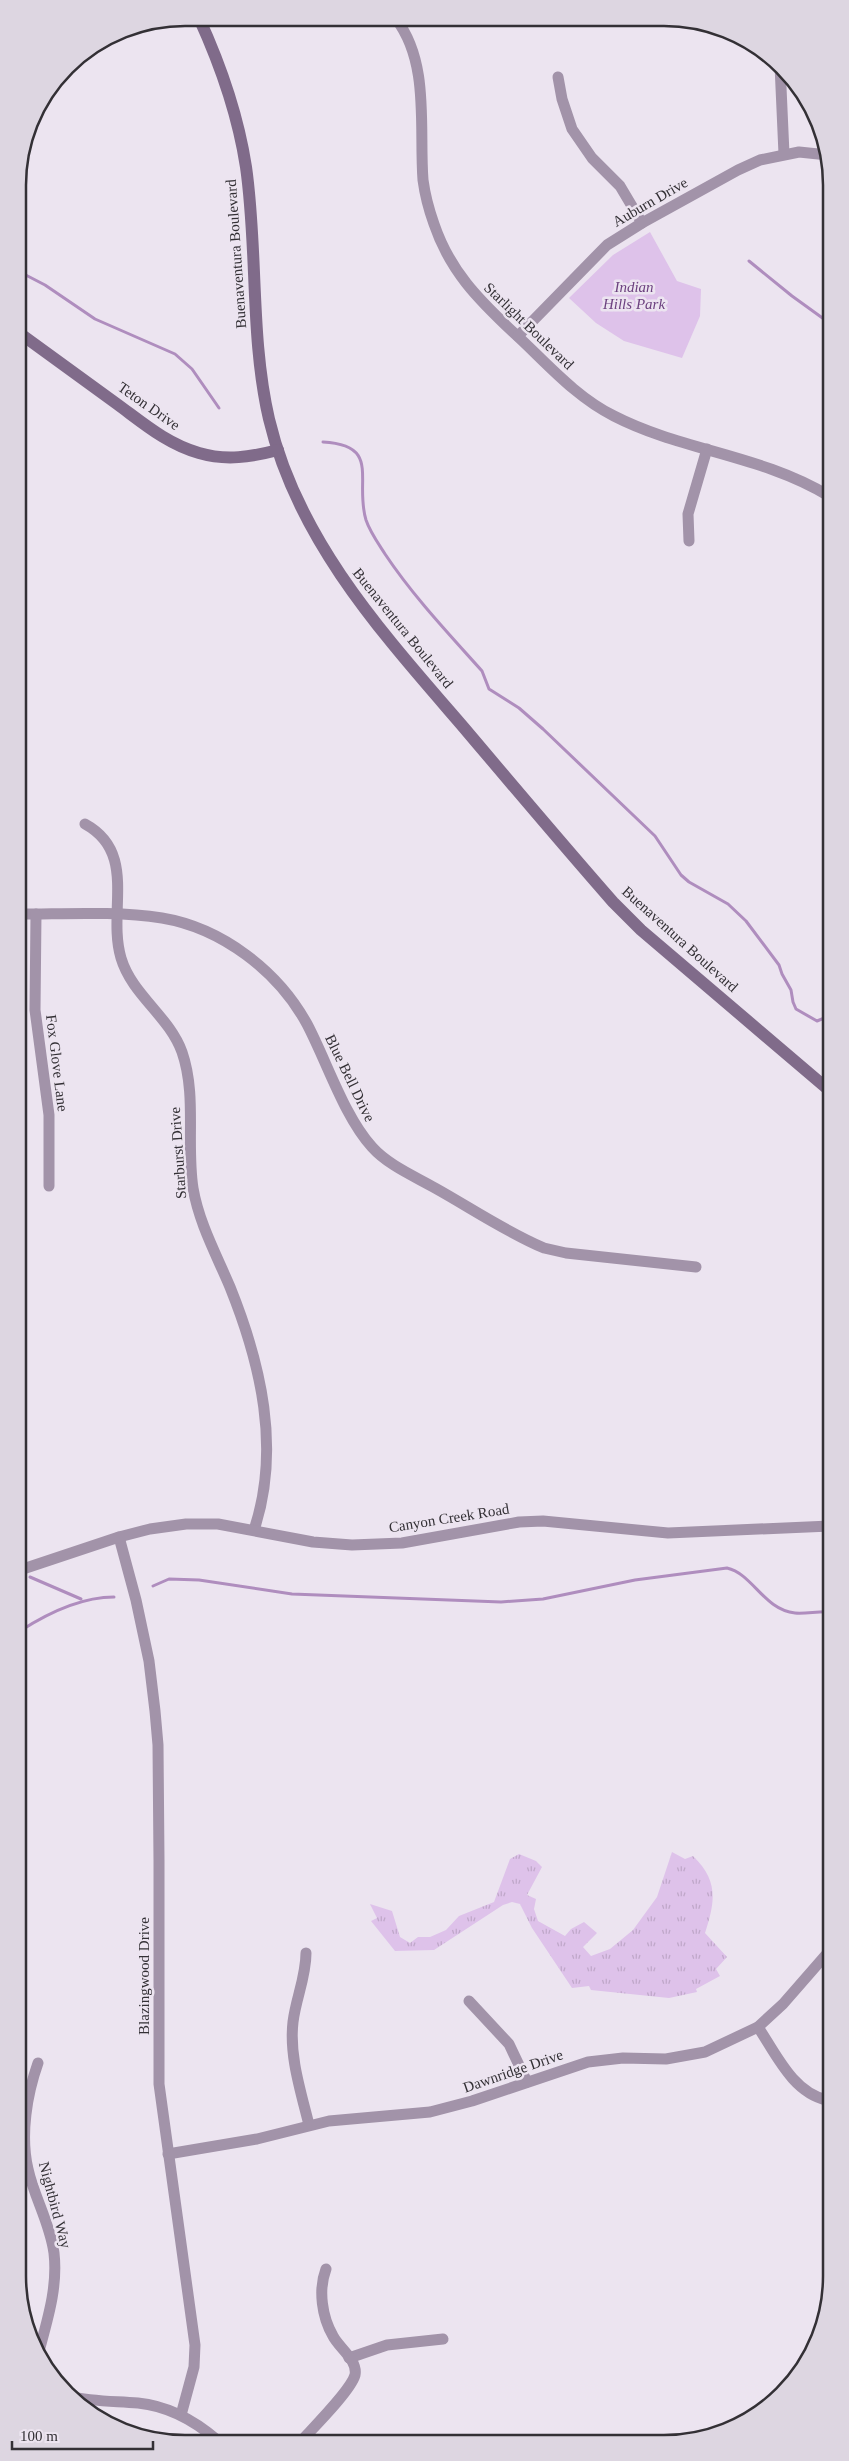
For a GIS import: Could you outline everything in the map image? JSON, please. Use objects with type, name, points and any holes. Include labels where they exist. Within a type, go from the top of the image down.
[{"type":"main road","name":"Buenaventura Boulevard","points":[[203,27],[223,74],[246,170],[262,376],[269,419],[278,450],[298,501],[349,589],[374,623],[573,857],[642,930],[823,1085]]},
{"type":"main road","name":"Teton Drive","points":[[27,338],[156,432],[181,447],[200,454],[226,458],[248,457],[278,450]]},
{"type":"street","name":"Starlight Boulevard","points":[[401,27],[407,36],[416,63],[423,180],[435,226],[449,258],[465,283],[573,388],[606,412],[640,427],[789,475],[823,493]]},
{"type":"street","points":[[558,76],[562,100],[572,129],[592,158],[620,186],[642,223]]},
{"type":"street","points":[[781,78],[784,154]]},
{"type":"street","name":"Auburn Drive","points":[[518,336],[607,245],[642,223],[738,170],[784,154],[807,152],[820,154]]},
{"type":"street","points":[[689,541],[688,514],[707,448]]},
{"type":"street","name":"Starburst Drive","points":[[84,824],[100,833],[112,850],[116,865],[119,950],[125,970],[139,991],[170,1029],[184,1061],[188,1098],[191,1169],[198,1209],[230,1289],[264,1401],[268,1456],[262,1498],[254,1530]]},
{"type":"street","name":"Blue Bell Drive","points":[[27,914],[117,914],[163,919],[190,926],[225,941],[258,965],[296,1007],[319,1047],[359,1130],[376,1151],[388,1160],[544,1248],[566,1254],[696,1267]]},
{"type":"street","name":"Fox Glove Lane","points":[[36,914],[35,1010],[49,1115],[49,1186]]},
{"type":"street","name":"Canyon Creek Road","points":[[26,1568],[119,1537],[150,1529],[186,1524],[218,1524],[313,1542],[367,1545],[430,1539],[518,1522],[543,1520],[668,1533],[822,1526]]},
{"type":"street","name":"Blazingwood Drive","points":[[119,1537],[136,1600],[149,1661],[158,1745],[158,2066],[168,2154],[195,2345],[194,2367],[181,2415]]},
{"type":"street","points":[[306,1953],[305,1971],[293,2021],[292,2046],[309,2125]]},
{"type":"street","name":"Dawnridge Drive","points":[[168,2154],[257,2139],[309,2125],[350,2118],[430,2112],[472,2101],[588,2062],[623,2058],[666,2059],[705,2052],[758,2027],[783,2004],[822,1959]]},
{"type":"street","points":[[469,2001],[509,2044],[527,2082]]},
{"type":"street","points":[[758,2027],[785,2068],[805,2091],[822,2098]]},
{"type":"street","name":"Nightbird Way","points":[[26,2119],[32,2081],[38,2063]]},
{"type":"street","name":"Nightbird Way","points":[[26,2155],[28,2168],[51,2237],[55,2265],[52,2297],[41,2342]]},
{"type":"street","points":[[306,2435],[353,2380],[355,2368],[332,2334],[326,2319],[322,2296],[326,2269]]},
{"type":"street","points":[[349,2358],[387,2345],[443,2338]]},
{"type":"street","points":[[86,2399],[103,2402],[145,2404],[181,2415],[210,2435]]},
{"type":"green space","name":"Indian Hills Park","points":[[650,232],[677,281],[701,289],[700,316],[682,358],[624,341],[596,323],[569,298],[613,255]]},
{"type":"green space","points":[[672,1852],[685,1859],[693,1856],[707,1874],[711,1883],[712,1902],[705,1933],[727,1957],[716,1969],[720,1976],[696,1989],[697,1992],[669,1998],[591,1990],[589,1986],[572,1988],[532,1928],[520,1904],[512,1902],[503,1905],[434,1950],[395,1951],[371,1921],[377,1918],[370,1904],[392,1911],[400,1937],[410,1943],[418,1937],[430,1937],[446,1930],[459,1916],[494,1902],[510,1859],[519,1854],[536,1861],[542,1867],[527,1895],[536,1899],[534,1909],[538,1921],[565,1936],[571,1929],[584,1922],[597,1933],[583,1947],[591,1956],[610,1949],[633,1930],[657,1897]]},
{"type":"waterway","points":[[749,261],[823,318]]},
{"type":"waterway","points":[[27,276],[45,285],[95,319],[175,354],[192,369],[219,408]]},
{"type":"waterway","points":[[323,442],[341,445],[353,450],[359,458],[362,468],[363,506],[366,520],[372,533],[407,585],[482,671],[489,689],[519,708],[543,729],[655,836],[681,875],[689,882],[728,904],[746,921],[779,965],[791,990],[796,1009],[817,1021],[823,1019]]},
{"type":"waterway","points":[[153,1586],[169,1579],[199,1580],[292,1594],[501,1602],[543,1599],[635,1580],[727,1568],[744,1577],[775,1606],[795,1613],[822,1612]]},
{"type":"waterway","points":[[30,1577],[81,1599]]},
{"type":"waterway","points":[[26,1627],[65,1607],[89,1600],[114,1597]]}]
